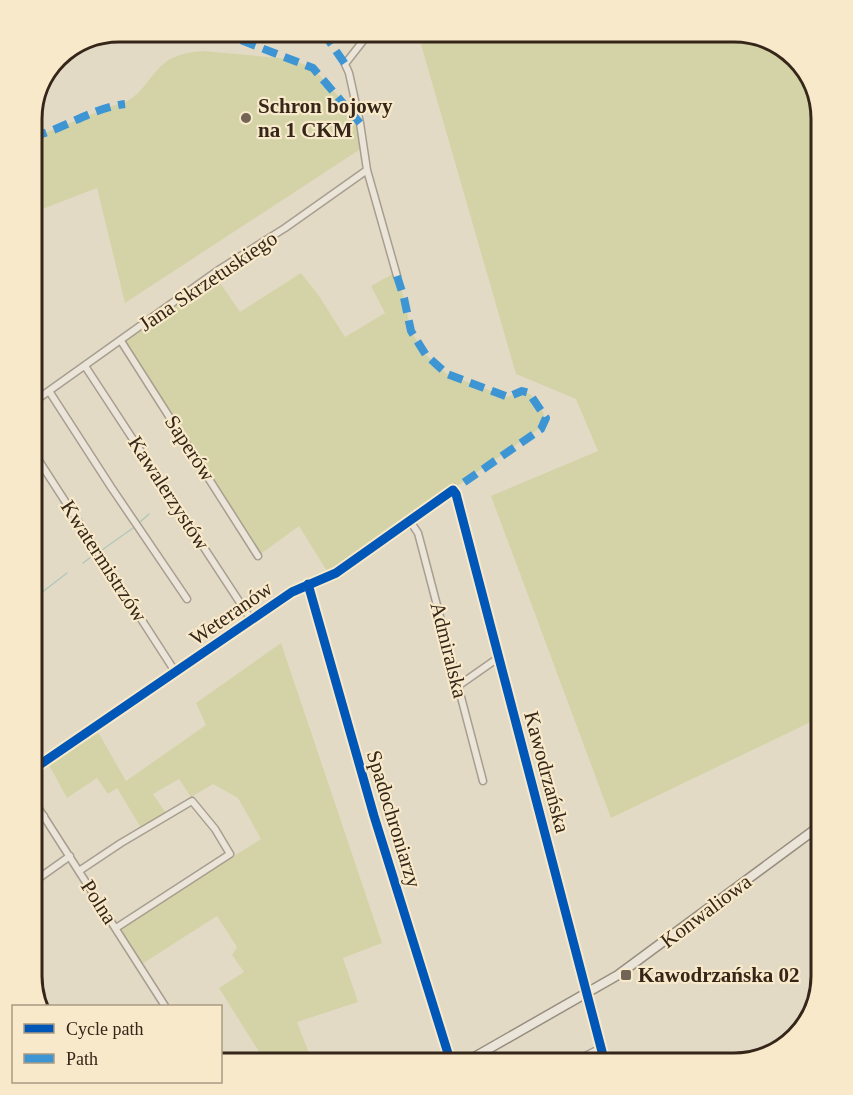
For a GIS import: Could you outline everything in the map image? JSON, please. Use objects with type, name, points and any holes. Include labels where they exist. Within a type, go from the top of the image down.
[{"type":"street","points":[[362,42],[345,64],[360,123],[367,170],[397,276]]},
{"type":"street","name":"Jana Skrzetuskiego","points":[[42,396],[220,269],[285,228],[367,170]]},
{"type":"street","name":"Saperów","points":[[121,341],[258,556]]},
{"type":"street","name":"Kawalerzystów","points":[[85,366],[252,621]]},
{"type":"street","points":[[50,391],[111,487],[187,599]]},
{"type":"street","name":"Kwatermistrzów","points":[[42,465],[176,673]]},
{"type":"street","name":"Weteranów","points":[[42,763],[292,592],[336,573],[453,490]]},
{"type":"street","name":"Kawodrzańska","points":[[453,490],[456,494],[602,1053]]},
{"type":"street","name":"Admiralska","points":[[410,521],[418,533],[483,780]]},
{"type":"street","name":"Spadochroniarzy","points":[[309,584],[374,816],[448,1053]]},
{"type":"street","points":[[458,686],[498,658]]},
{"type":"street","points":[[79,871],[192,801],[215,829],[230,854],[116,928]]},
{"type":"street","name":"Polna","points":[[42,813],[164,1005]]},
{"type":"street","name":"Konwaliowa","points":[[482,1053],[588,994],[642,958],[811,833]]},
{"type":"street","points":[[42,877],[70,856]]},
{"type":"street","points":[[592,1053],[601,1048]]},
{"type":"green space","points":[[420,42],[739,42],[759,46],[785,61],[803,85],[811,119],[811,722],[611,818],[491,496],[598,451],[576,399],[516,374]]},
{"type":"green space","points":[[203,51],[290,59],[313,68],[356,116],[362,148],[125,303],[97,188],[42,209],[42,134],[124,103],[138,93],[167,61],[184,54]]},
{"type":"green space","points":[[396,272],[411,331],[426,355],[447,374],[507,397],[521,391],[526,392],[542,409],[544,425],[330,576],[299,526],[258,556],[121,341],[214,274],[240,312],[301,273],[319,296],[345,337],[385,313],[371,286]]},
{"type":"green space","points":[[281,643],[382,943],[343,958],[358,1002],[297,1022],[309,1053],[260,1053],[219,988],[244,972],[232,955],[237,947],[217,916],[142,964],[119,928],[261,839],[238,798],[213,784],[191,797],[179,779],[153,794],[166,813],[141,828],[117,788],[108,794],[97,778],[67,798],[49,765],[98,732],[126,781],[206,725],[196,703]]},
{"type":"waterway","points":[[140,522],[149,514]]},
{"type":"waterway","points":[[102,550],[133,528]]},
{"type":"waterway","points":[[83,563],[95,554]]},
{"type":"waterway","points":[[42,592],[67,573]]},
{"type":"marked path","points":[[246,42],[313,68],[360,123]]},
{"type":"marked path","points":[[330,42],[345,64]]},
{"type":"marked path","points":[[42,134],[101,110],[125,104]]},
{"type":"marked path","points":[[397,276],[411,331],[426,355],[447,374],[508,397],[522,391],[529,393],[546,418],[541,429],[453,490]]},
{"type":"cycle path","points":[[42,763],[292,592],[336,573],[453,490],[456,494],[602,1053]]},
{"type":"cycle path","points":[[308,584],[374,816],[448,1053]]},
{"type":"place","name":"Schron bojowy na 1 CKM","points":[[246,118]]},
{"type":"place","name":"Kawodrzańska 02","points":[[626,975]]}]
